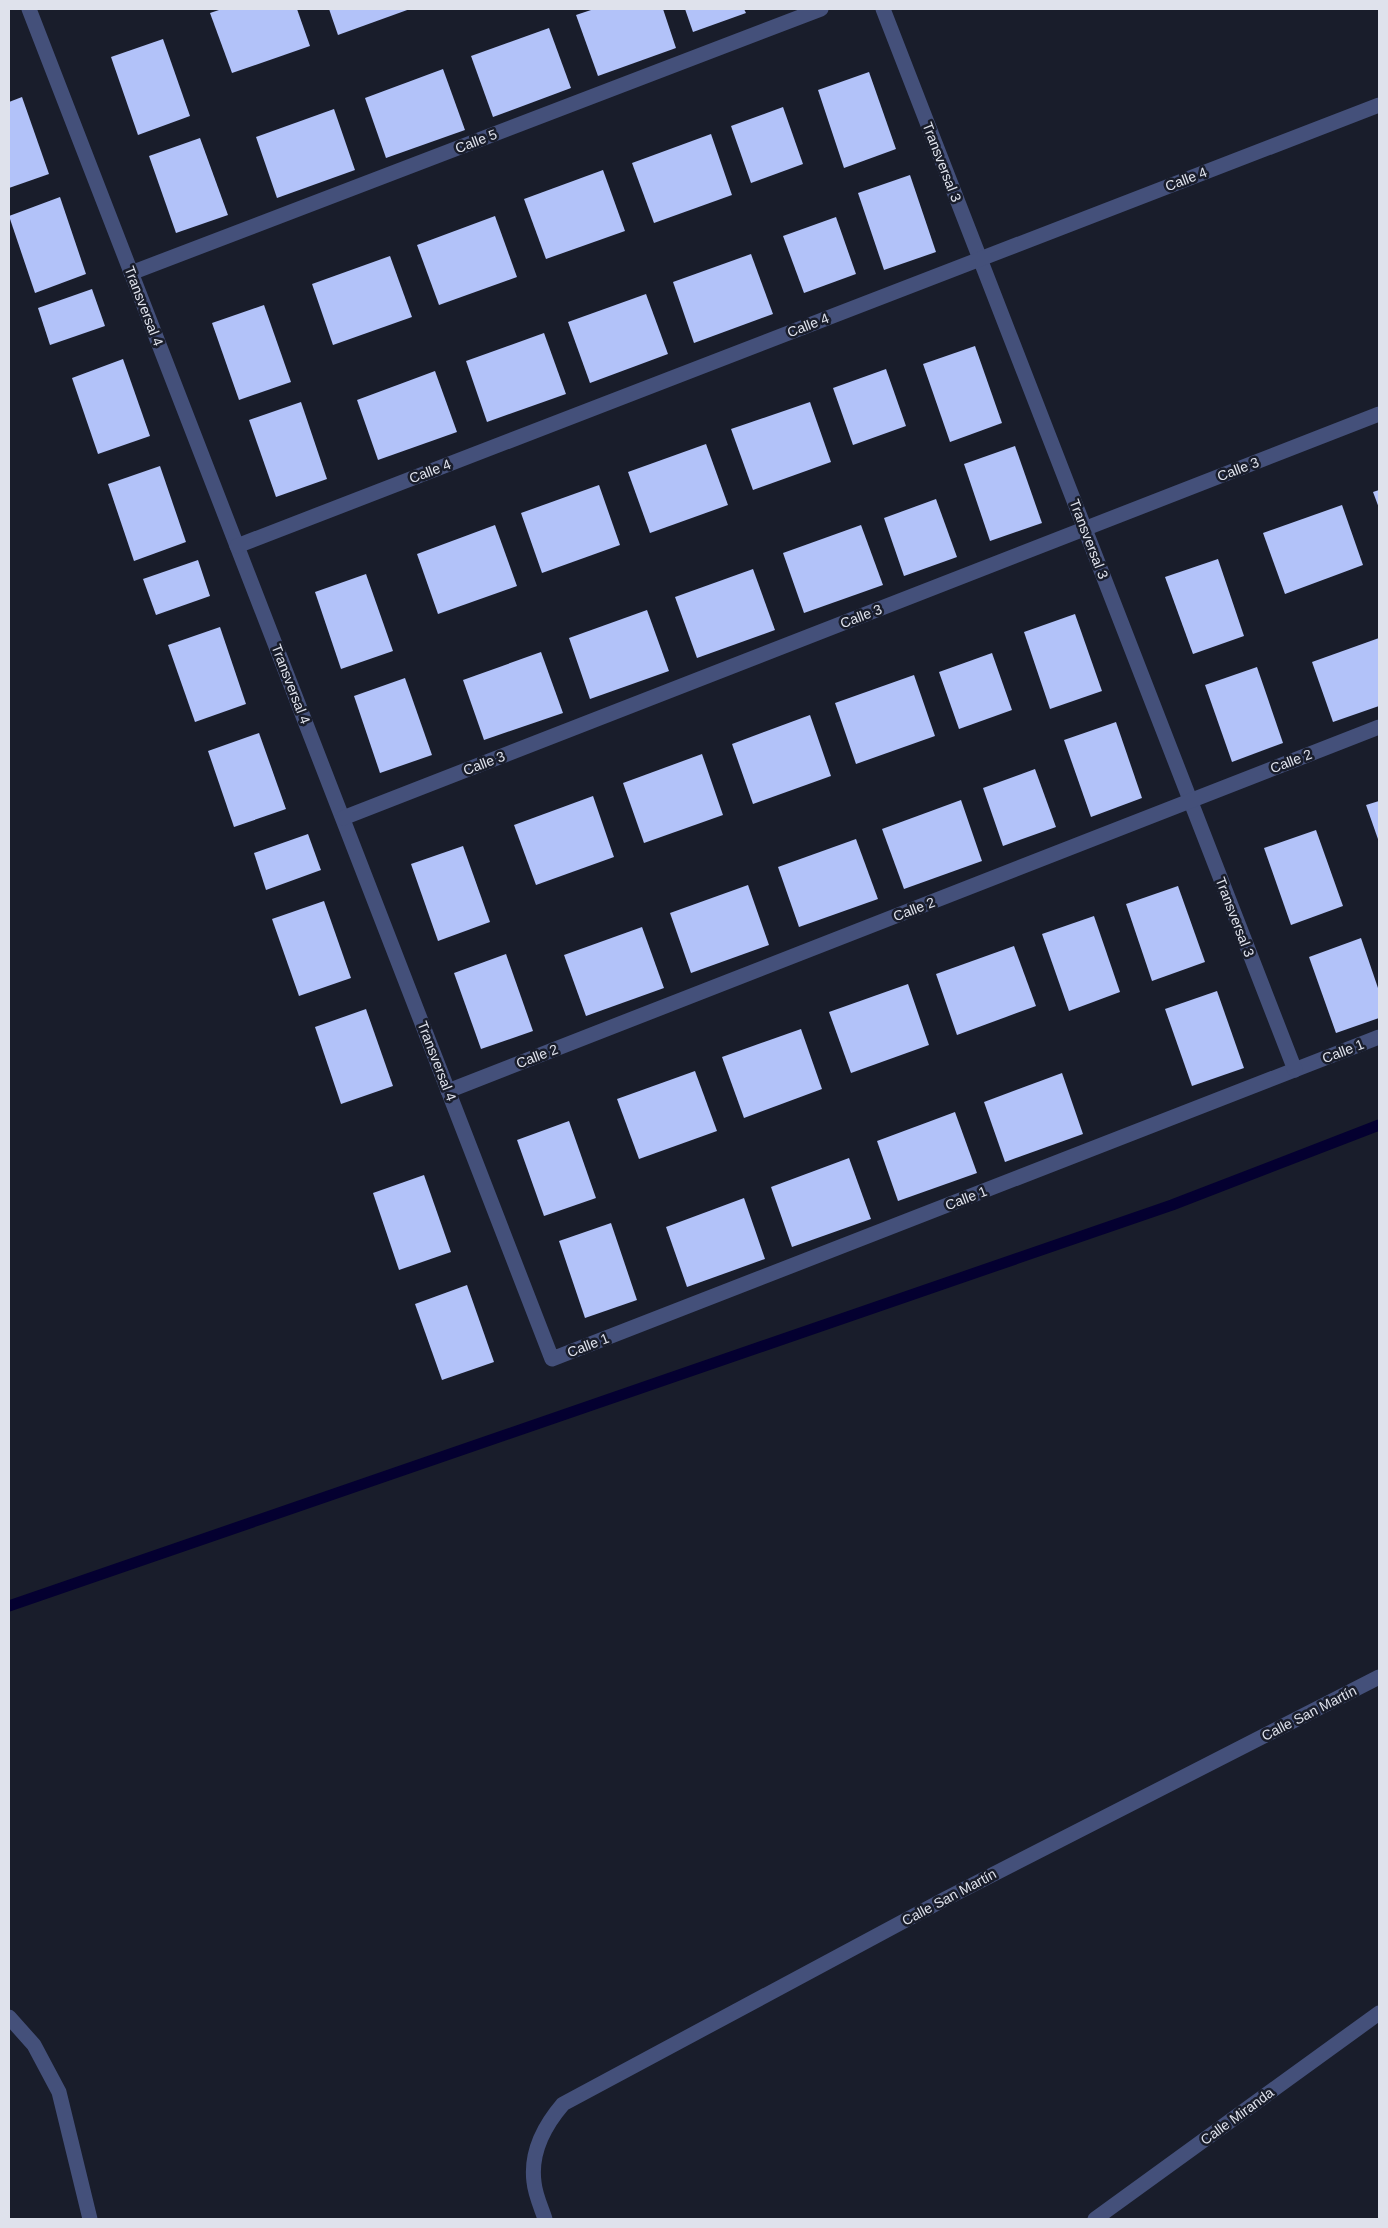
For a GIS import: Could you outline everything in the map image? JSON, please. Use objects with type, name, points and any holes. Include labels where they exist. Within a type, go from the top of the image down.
[{"type":"street","name":"Transversal 4","points":[[29,9],[552,1359]]},
{"type":"street","name":"Calle 5","points":[[131,273],[821,9]]},
{"type":"street","name":"Transversal 3","points":[[883,9],[1295,1070]]},
{"type":"street","name":"Calle 4","points":[[237,546],[1379,105]]},
{"type":"street","name":"Calle 3","points":[[343,818],[1379,414]]},
{"type":"street","name":"Calle 2","points":[[448,1091],[1379,727]]},
{"type":"street","name":"Calle 1","points":[[552,1359],[1379,1037]]},
{"type":"street","name":"Calle San Martín","points":[[545,2219],[534,2182],[534,2162],[538,2142],[547,2123],[563,2104],[580,2093],[945,1899],[1379,1677]]},
{"type":"street","name":"Calle Miranda","points":[[1095,2219],[1379,2013]]},
{"type":"street","points":[[9,2017],[34,2045],[59,2092],[90,2219]]},
{"type":"building","points":[[222,9],[297,9],[310,46],[232,73],[210,13]]},
{"type":"building","points":[[329,9],[410,9],[338,35]]},
{"type":"building","points":[[594,9],[663,9],[676,48],[598,76],[576,15]]},
{"type":"building","points":[[685,9],[744,9],[746,13],[693,32]]},
{"type":"building","points":[[549,28],[571,88],[493,117],[471,56]]},
{"type":"building","points":[[163,39],[190,116],[138,135],[111,57]]},
{"type":"building","points":[[443,69],[465,130],[386,158],[365,98]]},
{"type":"building","points":[[869,72],[896,149],[844,168],[818,90]]},
{"type":"building","points":[[22,97],[49,174],[9,188],[9,102]]},
{"type":"building","points":[[783,107],[803,164],[751,183],[731,126]]},
{"type":"building","points":[[334,109],[355,170],[277,198],[256,137]]},
{"type":"building","points":[[711,134],[732,195],[654,223],[632,163]]},
{"type":"building","points":[[200,138],[228,215],[176,233],[149,156]]},
{"type":"building","points":[[603,170],[625,231],[546,259],[524,199]]},
{"type":"building","points":[[910,175],[936,252],[884,270],[858,193]]},
{"type":"building","points":[[60,197],[86,274],[35,293],[9,216]]},
{"type":"building","points":[[495,216],[517,277],[439,305],[417,245]]},
{"type":"building","points":[[836,217],[856,274],[804,293],[783,236]]},
{"type":"building","points":[[751,254],[773,314],[694,343],[673,282]]},
{"type":"building","points":[[390,256],[412,317],[333,345],[312,284]]},
{"type":"building","points":[[92,289],[105,326],[50,345],[38,308]]},
{"type":"building","points":[[646,294],[668,354],[590,383],[568,322]]},
{"type":"building","points":[[264,305],[291,382],[239,400],[212,323]]},
{"type":"building","points":[[544,333],[566,394],[487,422],[466,361]]},
{"type":"building","points":[[975,346],[1002,423],[950,442],[923,364]]},
{"type":"building","points":[[123,359],[150,436],[98,454],[72,378]]},
{"type":"building","points":[[886,369],[906,426],[853,445],[833,388]]},
{"type":"building","points":[[435,371],[457,432],[378,460],[357,400]]},
{"type":"building","points":[[301,402],[327,479],[276,497],[249,420]]},
{"type":"building","points":[[810,402],[831,462],[753,490],[731,429]]},
{"type":"building","points":[[706,444],[728,505],[650,533],[628,472]]},
{"type":"building","points":[[1015,446],[1042,523],[990,541],[964,464]]},
{"type":"building","points":[[160,466],[186,542],[134,561],[108,484]]},
{"type":"building","points":[[599,485],[620,545],[542,573],[521,513]]},
{"type":"building","points":[[1379,490],[1379,508],[1373,492]]},
{"type":"building","points":[[936,499],[957,557],[904,576],[884,518]]},
{"type":"building","points":[[1342,505],[1363,565],[1285,594],[1263,533]]},
{"type":"building","points":[[495,525],[517,586],[438,614],[417,554]]},
{"type":"building","points":[[861,525],[883,585],[804,613],[783,553]]},
{"type":"building","points":[[1218,559],[1244,636],[1193,654],[1165,577]]},
{"type":"building","points":[[198,560],[210,596],[156,615],[143,579]]},
{"type":"building","points":[[753,569],[775,630],[697,658],[675,597]]},
{"type":"building","points":[[366,574],[393,651],[341,669],[315,592]]},
{"type":"building","points":[[647,610],[669,671],[590,699],[569,638]]},
{"type":"building","points":[[1075,614],[1102,691],[1050,709],[1024,632]]},
{"type":"building","points":[[220,627],[246,704],[195,722],[168,645]]},
{"type":"building","points":[[1379,638],[1379,706],[1333,722],[1312,662]]},
{"type":"building","points":[[541,652],[563,713],[484,740],[463,680]]},
{"type":"building","points":[[992,653],[1012,710],[959,729],[939,672]]},
{"type":"building","points":[[1257,667],[1283,743],[1232,762],[1205,685]]},
{"type":"building","points":[[914,675],[935,736],[856,764],[835,703]]},
{"type":"building","points":[[405,678],[432,755],[380,773],[354,696]]},
{"type":"building","points":[[810,715],[831,776],[753,804],[732,744]]},
{"type":"building","points":[[1116,722],[1142,798],[1091,817],[1064,740]]},
{"type":"building","points":[[259,733],[286,809],[234,827],[208,751]]},
{"type":"building","points":[[702,754],[723,815],[644,843],[623,783]]},
{"type":"building","points":[[1035,769],[1056,827],[1003,846],[983,788]]},
{"type":"building","points":[[593,796],[614,857],[536,885],[514,825]]},
{"type":"building","points":[[961,800],[982,861],[904,889],[882,829]]},
{"type":"building","points":[[1379,801],[1379,842],[1366,805]]},
{"type":"building","points":[[1316,830],[1343,906],[1291,925],[1264,848]]},
{"type":"building","points":[[308,834],[321,870],[266,890],[254,853]]},
{"type":"building","points":[[856,839],[878,899],[799,927],[778,867]]},
{"type":"building","points":[[463,846],[490,922],[438,941],[411,864]]},
{"type":"building","points":[[748,885],[769,945],[691,973],[670,913]]},
{"type":"building","points":[[1178,886],[1205,962],[1152,981],[1126,904]]},
{"type":"building","points":[[324,901],[351,978],[299,996],[272,919]]},
{"type":"building","points":[[1094,916],[1120,992],[1069,1011],[1042,934]]},
{"type":"building","points":[[642,927],[664,988],[586,1016],[564,955]]},
{"type":"building","points":[[1361,938],[1379,991],[1379,1018],[1336,1033],[1309,957]]},
{"type":"building","points":[[1014,946],[1036,1006],[957,1035],[936,974]]},
{"type":"building","points":[[506,954],[533,1031],[481,1049],[454,973]]},
{"type":"building","points":[[908,984],[929,1045],[851,1073],[829,1012]]},
{"type":"building","points":[[1217,991],[1244,1068],[1192,1086],[1165,1009]]},
{"type":"building","points":[[366,1009],[393,1086],[341,1104],[315,1027]]},
{"type":"building","points":[[801,1029],[822,1089],[744,1118],[722,1057]]},
{"type":"building","points":[[695,1071],[717,1131],[639,1159],[617,1099]]},
{"type":"building","points":[[1062,1073],[1083,1134],[1005,1162],[984,1102]]},
{"type":"building","points":[[955,1112],[977,1173],[898,1201],[877,1141]]},
{"type":"building","points":[[569,1121],[596,1198],[544,1216],[517,1140]]},
{"type":"building","points":[[849,1158],[871,1219],[792,1247],[771,1187]]},
{"type":"building","points":[[424,1175],[451,1252],[399,1270],[373,1193]]},
{"type":"building","points":[[744,1198],[765,1259],[687,1287],[666,1227]]},
{"type":"building","points":[[611,1223],[637,1300],[585,1318],[559,1241]]},
{"type":"building","points":[[467,1285],[494,1362],[442,1380],[415,1304]]},
{"type":"waterway","points":[[9,1606],[1172,1205],[1379,1125]]}]
